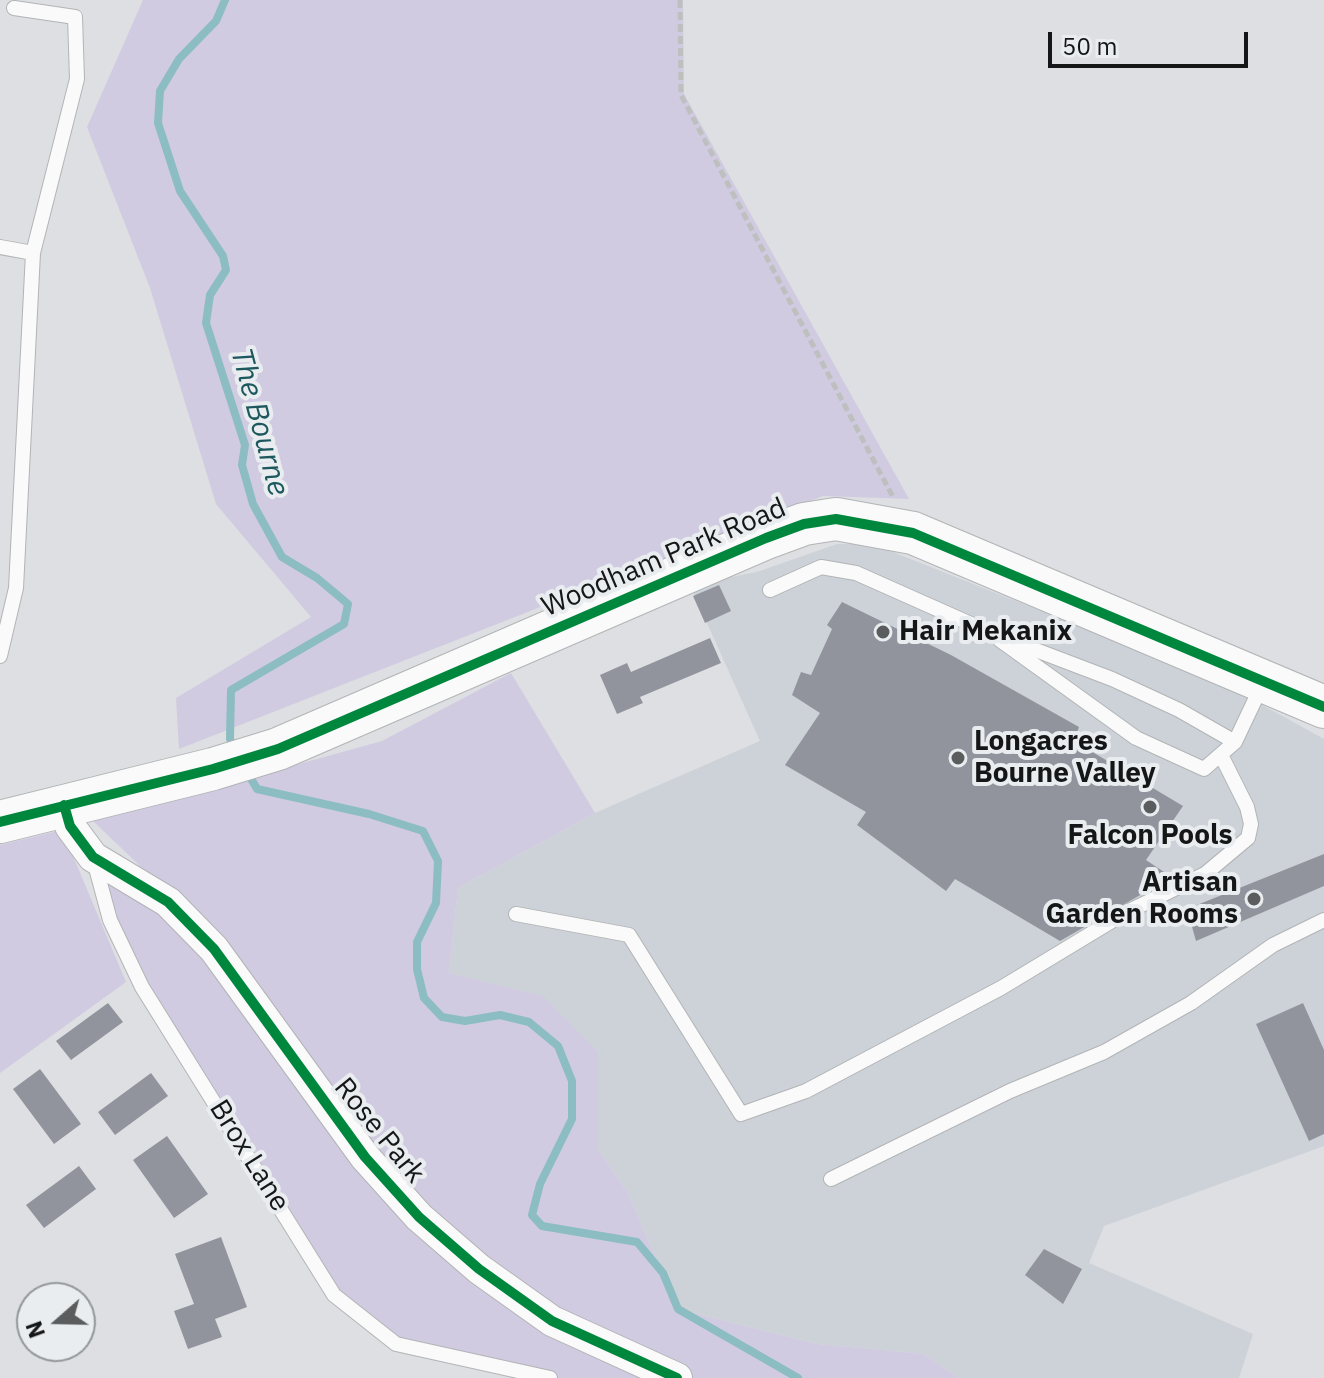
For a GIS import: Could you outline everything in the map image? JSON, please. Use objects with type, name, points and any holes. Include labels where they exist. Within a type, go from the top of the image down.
[{"type":"street","name":"Woodham Park Road","points":[[0,822],[213,769],[278,749],[804,524],[836,519],[913,533],[1324,707]]},
{"type":"street","name":"Brox Lane","points":[[64,805],[70,826],[93,857]]},
{"type":"street","name":"Rose Park","points":[[93,857],[168,902],[214,949],[365,1157],[419,1217],[479,1269],[552,1321],[677,1378]]},
{"type":"lane","points":[[0,656],[16,588],[33,253],[77,79],[75,17],[14,8]]},
{"type":"lane","points":[[0,247],[33,253]]},
{"type":"lane","points":[[770,590],[821,567],[856,573],[991,633],[1112,679],[1179,710],[1235,742]]},
{"type":"lane","points":[[991,633],[1032,666],[1078,694],[1136,738],[1204,769],[1222,757],[1235,742],[1264,681]]},
{"type":"lane","points":[[516,914],[629,935],[741,1114],[806,1091],[1001,988],[1125,913],[1205,874],[1248,838],[1251,824],[1247,807],[1222,757]]},
{"type":"lane","name":"Brox Lane","points":[[93,857],[110,920],[142,987],[334,1295],[396,1344],[550,1378]]},
{"type":"lane","points":[[831,1179],[1010,1091],[1104,1052],[1191,1003],[1273,945],[1324,920]]},
{"type":"path","points":[[680,0],[681,95],[913,533]]},
{"type":"shaded area","points":[[143,0],[683,0],[684,94],[909,499],[823,496],[179,749],[176,698],[311,617],[216,504],[150,288],[87,127]]},
{"type":"shaded area","points":[[837,544],[873,544],[1226,685],[1324,739],[1324,1146],[1104,1226],[1089,1263],[1253,1334],[1239,1378],[958,1378],[924,1354],[818,1344],[678,1309],[627,1191],[598,1149],[598,1052],[449,973],[458,888],[595,813],[760,741],[690,585],[757,572]]},
{"type":"shaded area","points":[[511,673],[595,813],[458,888],[449,973],[543,996],[598,1052],[598,1149],[627,1191],[678,1309],[818,1344],[924,1354],[958,1378],[550,1378],[396,1344],[334,1295],[142,987],[98,885],[139,865],[93,821],[382,741]]},
{"type":"shaded area","points":[[62,830],[126,982],[0,1073],[0,845]]},
{"type":"building","points":[[719,585],[731,611],[705,623],[693,596]]},
{"type":"building","name":"Longacres Bourne Valley","points":[[842,602],[951,655],[1079,727],[1074,741],[1183,806],[1146,860],[1167,874],[1142,894],[1060,941],[955,879],[946,891],[857,825],[866,812],[785,765],[820,713],[792,695],[801,672],[811,675],[832,629],[827,625]]},
{"type":"building","points":[[710,638],[721,663],[640,697],[643,703],[617,714],[600,675],[627,663],[631,672]]},
{"type":"building","points":[[1324,854],[1324,886],[1196,941],[1187,909]]},
{"type":"building","points":[[108,1003],[123,1022],[71,1060],[56,1041]]},
{"type":"building","points":[[1303,1003],[1324,1050],[1324,1134],[1309,1141],[1256,1024]]},
{"type":"building","points":[[40,1069],[81,1124],[54,1144],[13,1089]]},
{"type":"building","points":[[151,1073],[168,1096],[115,1135],[98,1112]]},
{"type":"building","points":[[167,1136],[208,1194],[174,1218],[133,1160]]},
{"type":"building","points":[[79,1166],[96,1189],[44,1228],[26,1205]]},
{"type":"building","points":[[221,1237],[247,1307],[215,1319],[222,1337],[188,1349],[174,1311],[194,1304],[175,1254]]},
{"type":"building","points":[[1044,1249],[1082,1269],[1063,1304],[1025,1275]]},
{"type":"waterway","name":"The Bourne","points":[[225,0],[216,21],[179,59],[160,91],[158,123],[180,191],[223,256],[226,270],[210,295],[206,323],[245,445],[242,465],[253,504],[282,557],[317,578],[348,604],[344,624],[231,690],[230,739],[236,751]]},
{"type":"waterway","name":"The Bourne","points":[[246,770],[257,789],[369,814],[423,831],[438,861],[436,903],[417,942],[417,969],[424,998],[442,1017],[465,1021],[500,1015],[529,1022],[558,1046],[572,1081],[572,1119],[540,1184],[532,1215],[542,1226],[637,1242],[663,1273],[678,1309],[798,1378]]},
{"type":"cycle path","points":[[0,822],[213,769],[278,749],[766,538],[804,524],[836,519],[913,533],[1324,707]]},
{"type":"cycle path","points":[[64,805],[70,826],[93,857],[168,902],[214,949],[365,1157],[419,1217],[479,1269],[552,1321],[677,1378]]},
{"type":"place","name":"Hair Mekanix","points":[[883,632]]},
{"type":"place","name":"Longacres Bourne Valley","points":[[958,758]]},
{"type":"place","name":"Falcon Pools","points":[[1150,807]]},
{"type":"place","name":"Artisan Garden Rooms","points":[[1254,899]]}]
